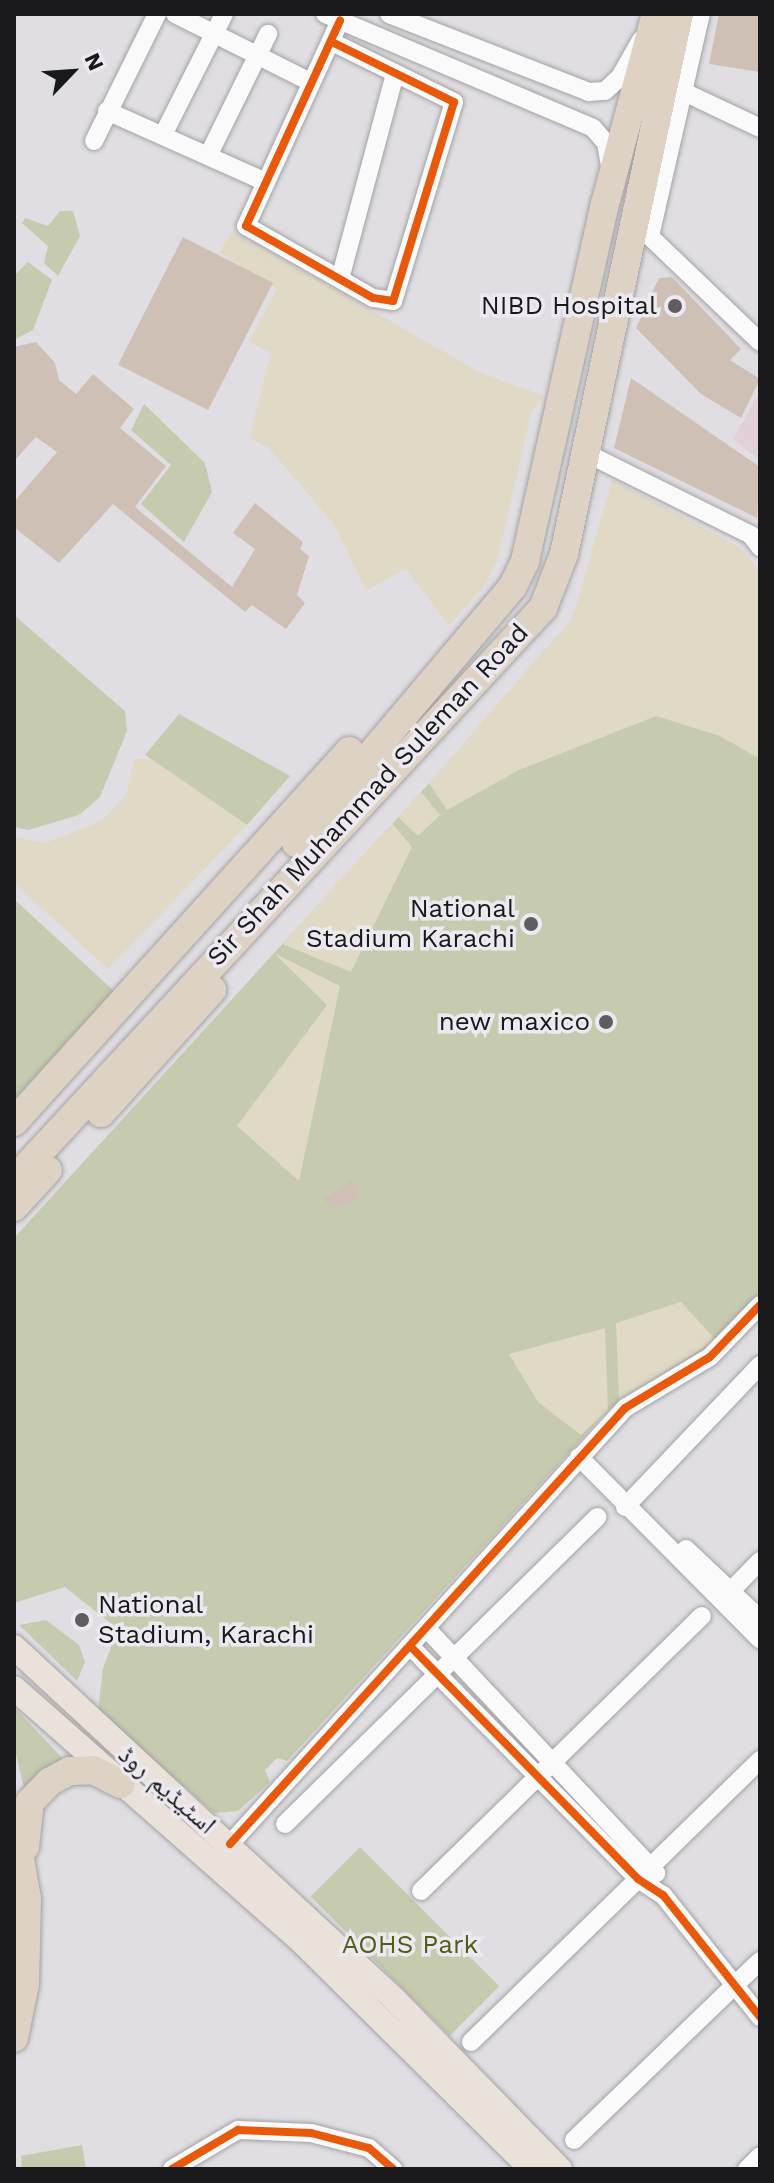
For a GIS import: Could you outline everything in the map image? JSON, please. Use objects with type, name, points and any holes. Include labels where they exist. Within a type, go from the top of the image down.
[{"type":"highway","name":"Sir Shah Muhammad Suleman Road","points":[[100,1073],[485,619],[525,561],[612,177],[655,14]]},
{"type":"highway","name":"Sir Shah Muhammad Suleman Road","points":[[100,1073],[513,646],[543,608],[555,580],[641,228],[679,14]]},
{"type":"highway","points":[[14,1122],[396,697],[485,619]]},
{"type":"highway","points":[[14,1207],[513,646]]},
{"type":"highway","points":[[14,1154],[100,1073]]},
{"type":"highway","points":[[14,1180],[100,1073]]},
{"type":"highway","points":[[14,2038],[25,1984],[30,1802],[70,1771],[93,1770],[121,1784]]},
{"type":"highway","points":[[14,1824],[27,1899]]},
{"type":"main road","name":"اسٹیڈیم روڈ","points":[[14,1647],[23,1664],[230,1844],[393,1998],[560,2169]]},
{"type":"main road","name":"اسٹیڈیم روڈ","points":[[14,1688],[303,1943],[531,2169]]},
{"type":"street","points":[[94,141],[157,14]]},
{"type":"street","points":[[175,14],[302,78]]},
{"type":"street","points":[[164,133],[224,14]]},
{"type":"street","points":[[398,45],[397,18],[589,92],[605,91],[620,77],[655,14]]},
{"type":"street","points":[[701,14],[684,92],[641,228],[760,342]]},
{"type":"street","points":[[332,42],[454,102],[393,301],[340,279],[246,226],[332,42],[332,18],[593,128],[606,143],[612,177]]},
{"type":"street","points":[[209,154],[268,34]]},
{"type":"street","points":[[340,279],[395,74]]},
{"type":"street","points":[[684,92],[760,128]]},
{"type":"street","points":[[107,111],[164,133],[266,182]]},
{"type":"street","points":[[584,452],[757,534]]},
{"type":"street","points":[[230,1844],[625,1408],[710,1357],[760,1305]]},
{"type":"street","points":[[629,1503],[760,1365]]},
{"type":"street","points":[[579,1457],[726,1597],[760,1639]]},
{"type":"street","points":[[285,1824],[442,1675],[597,1517]]},
{"type":"street","points":[[726,1597],[760,1561]]},
{"type":"street","points":[[726,1597],[760,1619]]},
{"type":"street","points":[[421,1891],[702,1616]]},
{"type":"street","points":[[427,1629],[555,1758],[653,1864],[663,1895]]},
{"type":"street","points":[[411,1647],[442,1675],[638,1879],[663,1895],[760,2017]]},
{"type":"street","points":[[471,2042],[760,1760]]},
{"type":"street","points":[[574,2140],[760,1961]]},
{"type":"street","points":[[172,2169],[238,2130],[311,2133],[369,2148],[393,2169]]},
{"type":"street","points":[[747,2169],[760,2156]]},
{"type":"shaded area","points":[[760,392],[760,460],[733,439]]},
{"type":"green space","points":[[60,211],[73,211],[80,236],[58,276],[44,263],[48,246],[22,223],[25,218],[48,226]]},
{"type":"green space","points":[[28,262],[52,280],[33,330],[14,340],[14,276]]},
{"type":"green space","points":[[144,404],[205,463],[212,492],[184,542],[141,504],[171,465],[131,430]]},
{"type":"green space","name":"National Stadium Karachi","points":[[612,480],[740,548],[760,573],[760,1294],[708,1348],[608,1410],[287,1761],[277,1758],[265,1770],[270,1782],[238,1811],[214,1813],[98,1711],[103,1668],[118,1629],[65,1587],[14,1603],[14,1238],[549,652],[573,617],[589,575]]},
{"type":"green space","points":[[14,615],[125,711],[127,731],[100,797],[79,815],[28,830],[14,827]]},
{"type":"green space","points":[[179,714],[290,776],[247,825],[145,755]]},
{"type":"green space","points":[[14,899],[115,992],[14,1105]]},
{"type":"green space","points":[[46,1620],[79,1645],[85,1662],[77,1681],[19,1625]]},
{"type":"green space","points":[[14,1707],[66,1762],[26,1797],[14,1745]]},
{"type":"green space","name":"AOHS Park","points":[[360,1847],[499,1986],[450,2036],[311,1896]]},
{"type":"green space","points":[[82,2145],[86,2169],[22,2169],[21,2156]]},
{"type":"sand","points":[[233,231],[481,373],[544,396],[531,413],[498,558],[484,587],[449,625],[406,569],[366,590],[334,524],[267,446],[249,438],[271,352],[249,342],[277,289],[219,252]]},
{"type":"sand","points":[[612,480],[740,548],[760,573],[760,759],[720,736],[656,716],[519,770],[447,810],[429,783],[573,617]]},
{"type":"sand","points":[[134,759],[151,759],[247,825],[108,969],[14,883],[14,837],[45,843],[101,821],[127,794]]},
{"type":"sand","points":[[421,792],[440,815],[418,836],[398,817]]},
{"type":"sand","points":[[392,823],[412,847],[351,972],[282,944]]},
{"type":"sand","points":[[274,953],[340,986],[299,1181],[237,1126],[327,1005]]},
{"type":"sand","points":[[681,1302],[716,1340],[619,1401],[616,1323]]},
{"type":"sand","points":[[605,1328],[608,1410],[581,1435],[538,1402],[509,1354]]},
{"type":"building","points":[[719,14],[760,14],[760,72],[709,64]]},
{"type":"building","points":[[183,237],[273,283],[208,410],[118,364]]},
{"type":"building","points":[[672,277],[741,349],[730,360],[760,379],[741,418],[701,394],[636,328],[659,278]]},
{"type":"building","points":[[36,342],[55,363],[59,380],[76,394],[93,374],[134,409],[120,428],[166,466],[135,507],[232,587],[255,549],[233,533],[255,503],[303,542],[300,549],[309,556],[297,595],[305,603],[286,629],[252,605],[245,612],[113,504],[59,563],[14,527],[14,502],[57,452],[36,437],[14,461],[14,347]]},
{"type":"building","points":[[631,378],[760,467],[757,518],[614,448]]},
{"type":"building","points":[[352,1180],[361,1197],[333,1210],[323,1199]]},
{"type":"cycle path","points":[[332,42],[454,102],[393,301],[373,298],[246,226],[340,21]]},
{"type":"cycle path","points":[[230,1844],[625,1408],[710,1357],[760,1305]]},
{"type":"cycle path","points":[[411,1647],[638,1879],[663,1895],[760,2017]]},
{"type":"cycle path","points":[[172,2169],[238,2130],[311,2133],[369,2148],[393,2169]]},
{"type":"place","name":"NIBD Hospital","points":[[675,306]]},
{"type":"place","name":"National Stadium Karachi","points":[[531,924]]},
{"type":"place","name":"new maxico","points":[[606,1022]]},
{"type":"place","name":"National Stadium, Karachi","points":[[82,1620]]}]
